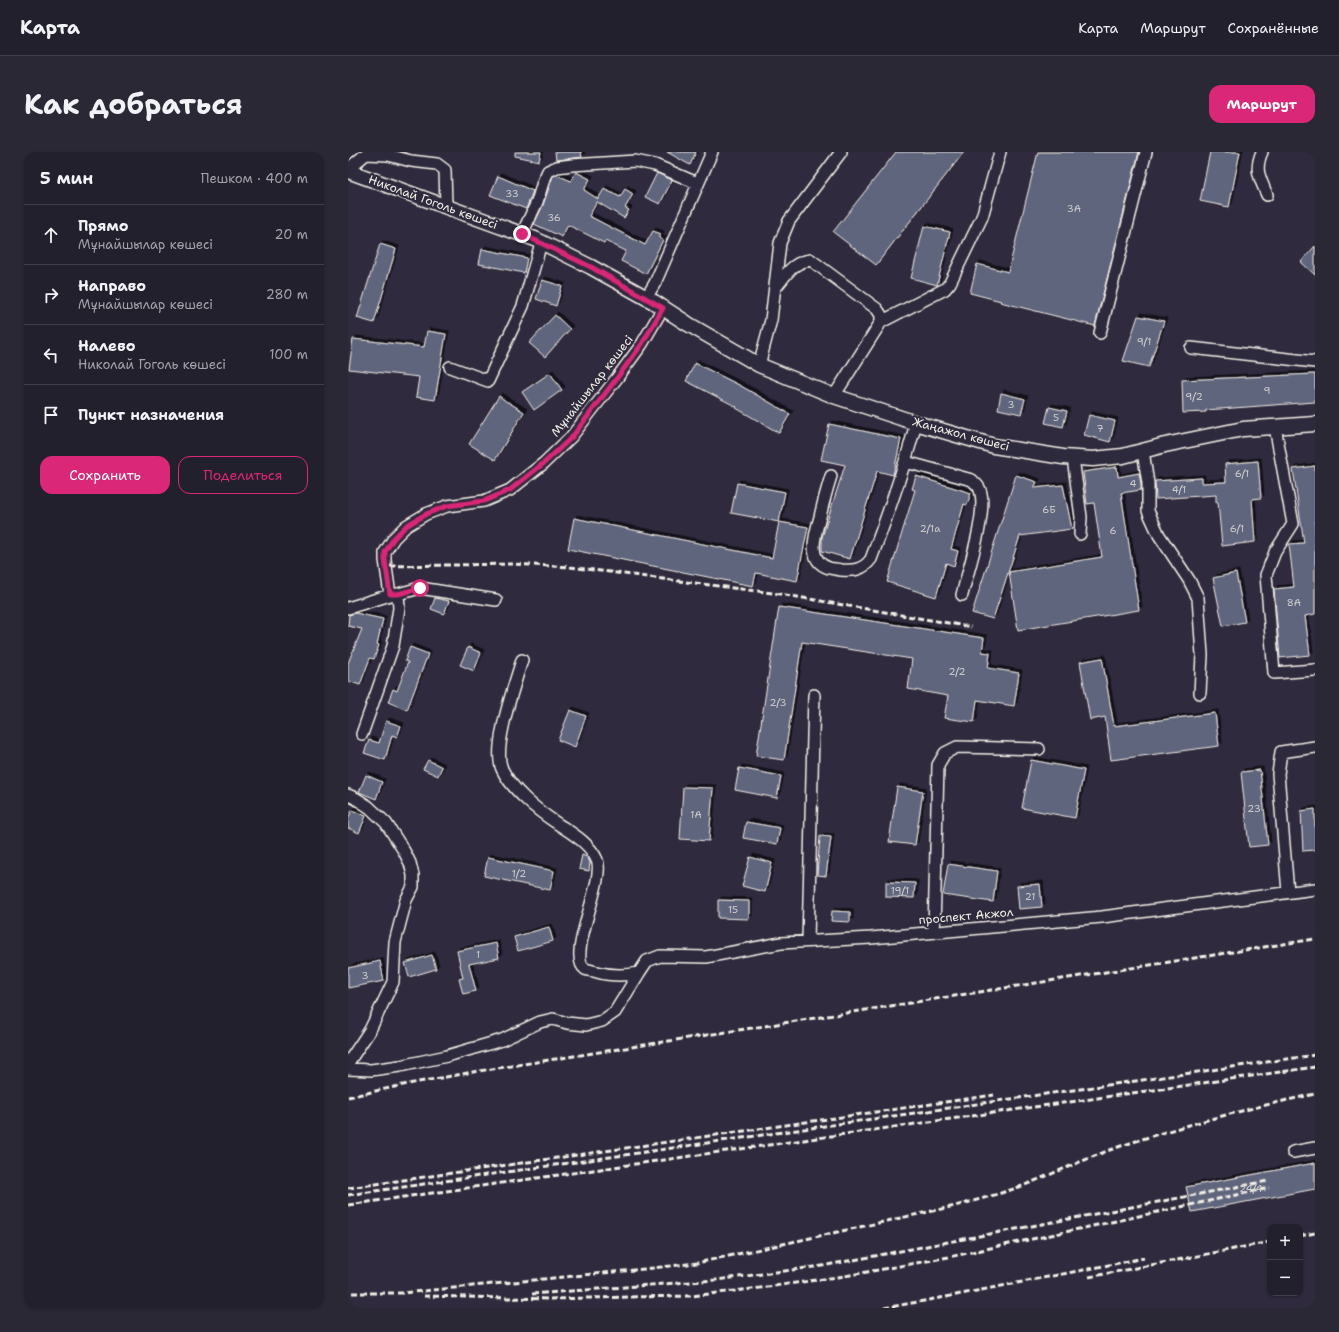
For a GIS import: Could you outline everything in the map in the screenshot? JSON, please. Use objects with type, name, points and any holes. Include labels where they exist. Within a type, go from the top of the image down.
[{"type":"main road","name":"Николай Гоголь көшесі","points":[[348,170],[542,242],[654,302]]},
{"type":"main road","name":"Жаңажол көшесі","points":[[654,302],[688,324],[759,365],[834,396],[916,423],[994,446],[1073,458],[1093,459],[1123,456],[1165,445],[1243,429],[1315,424]]},
{"type":"street","points":[[654,302],[655,283],[697,183],[712,152]]},
{"type":"street","points":[[759,365],[771,320],[780,243],[789,221],[841,152]]},
{"type":"street","points":[[834,396],[881,322],[945,288],[950,283],[982,217],[1000,152]]},
{"type":"street","points":[[1100,333],[1146,152]]},
{"type":"street","points":[[1262,152],[1258,162],[1257,172],[1267,195]]},
{"type":"street","points":[[348,170],[366,154],[437,164],[445,170],[446,206]]},
{"type":"street","points":[[522,234],[537,202],[548,171],[557,167],[572,164],[635,161],[655,165],[697,183]]},
{"type":"street","points":[[450,367],[488,380],[523,306],[542,242]]},
{"type":"street","points":[[776,287],[795,264],[811,260],[877,309],[881,315],[881,322]]},
{"type":"street","name":"Мұнайшылар көшесі","points":[[362,734],[393,646],[399,608],[385,560],[385,552],[394,538],[406,526],[426,514],[447,506],[484,501],[510,490],[544,463],[572,437],[642,344],[654,302]]},
{"type":"street","points":[[1191,348],[1315,362]]},
{"type":"street","points":[[830,476],[813,542],[815,554],[821,564],[829,568],[850,571],[860,569],[871,559],[906,462],[916,423]]},
{"type":"street","points":[[1274,427],[1293,524],[1274,552],[1266,575],[1274,673],[1315,670]]},
{"type":"street","points":[[1143,451],[1148,484],[1148,511],[1159,535],[1189,580],[1198,598],[1202,654],[1200,693]]},
{"type":"street","points":[[1073,458],[1081,517],[1080,534]]},
{"type":"street","points":[[906,462],[972,480],[980,487],[983,512],[962,595]]},
{"type":"street","points":[[348,608],[420,588],[496,600]]},
{"type":"street","points":[[522,660],[504,719],[499,756],[502,769],[524,797],[554,822],[573,833],[584,843],[594,855],[598,863],[596,886],[583,930],[581,963],[585,969],[607,974],[626,975],[638,973]]},
{"type":"street","points":[[808,942],[814,695]]},
{"type":"street","points":[[934,932],[938,765],[945,753],[957,747],[1039,750]]},
{"type":"street","points":[[1288,892],[1278,774],[1281,752],[1315,747]]},
{"type":"street","points":[[348,795],[369,807],[386,823],[404,851],[414,875],[413,887],[406,900],[394,942],[393,982],[370,1030],[348,1063]]},
{"type":"street","name":"проспект Акжол","points":[[348,1069],[371,1070],[400,1066],[447,1056],[502,1040],[540,1022],[553,1019],[567,1023],[586,1025],[602,1021],[615,1012],[638,973],[647,961],[660,956],[706,957],[781,943],[934,932],[1102,917],[1315,889]]},
{"type":"street","points":[[1293,1152],[1315,1148]]},
{"type":"building","points":[[515,152],[541,152],[539,161],[515,156]]},
{"type":"building","points":[[555,152],[581,152],[582,157],[556,160]]},
{"type":"building","points":[[667,152],[696,152],[690,165]]},
{"type":"building","points":[[896,152],[964,152],[876,265],[833,232]]},
{"type":"building","points":[[1038,152],[1139,152],[1095,326],[970,293],[977,264],[1008,272]]},
{"type":"building","points":[[1210,152],[1240,152],[1229,207],[1200,201]]},
{"type":"building","points":[[576,172],[590,179],[584,190],[598,199],[604,189],[620,197],[625,189],[633,194],[625,208],[629,210],[624,218],[597,202],[589,216],[645,245],[653,231],[661,234],[659,238],[663,240],[646,274],[621,261],[626,251],[605,241],[604,243],[568,225],[562,237],[534,224],[543,205],[553,176],[557,175],[571,181]]},
{"type":"building","points":[[657,173],[672,180],[660,204],[645,197]]},
{"type":"building","points":[[498,176],[533,191],[526,209],[490,195]]},
{"type":"building","points":[[924,226],[950,232],[937,285],[911,278]]},
{"type":"building","points":[[380,244],[396,249],[374,323],[357,318]]},
{"type":"building","points":[[1315,246],[1315,275],[1301,262]]},
{"type":"building","points":[[482,249],[527,258],[524,273],[479,264]]},
{"type":"building","points":[[542,280],[562,286],[556,306],[536,299]]},
{"type":"building","points":[[555,315],[570,329],[545,357],[529,343]]},
{"type":"building","points":[[1138,316],[1164,321],[1149,367],[1123,361]]},
{"type":"building","points":[[427,331],[446,334],[435,400],[416,397],[419,377],[349,369],[353,339],[424,347]]},
{"type":"building","points":[[695,363],[741,386],[790,414],[779,433],[736,408],[737,407],[686,381]]},
{"type":"building","points":[[550,373],[562,390],[534,410],[522,392]]},
{"type":"building","points":[[1315,374],[1315,402],[1183,413],[1182,380]]},
{"type":"building","points":[[1001,393],[1025,399],[1021,414],[998,409]]},
{"type":"building","points":[[499,396],[524,412],[495,460],[469,444]]},
{"type":"building","points":[[1049,407],[1067,411],[1063,427],[1045,423]]},
{"type":"building","points":[[1089,415],[1115,421],[1110,442],[1084,435]]},
{"type":"building","points":[[829,424],[901,439],[893,475],[877,471],[850,559],[822,551],[822,537],[845,465],[821,460]]},
{"type":"building","points":[[1258,461],[1261,498],[1252,499],[1255,542],[1222,546],[1216,495],[1156,499],[1155,481],[1202,478],[1202,483],[1226,482],[1225,464]]},
{"type":"building","points":[[1315,466],[1315,614],[1305,616],[1310,655],[1280,658],[1274,589],[1294,587],[1289,544],[1304,543],[1293,469]]},
{"type":"building","points":[[1117,467],[1118,477],[1139,473],[1141,484],[1141,490],[1121,493],[1139,610],[1018,630],[1009,572],[1102,557],[1094,503],[1087,504],[1083,472]]},
{"type":"building","points":[[1016,475],[1037,482],[1034,488],[1063,485],[1072,529],[1020,536],[993,619],[972,613]]},
{"type":"building","points":[[916,476],[971,493],[967,505],[964,504],[951,549],[958,551],[954,566],[946,563],[936,597],[887,582],[915,490],[912,489]]},
{"type":"building","points":[[737,483],[785,492],[779,522],[731,513]]},
{"type":"building","points":[[574,518],[772,558],[779,522],[808,527],[797,581],[756,573],[753,586],[568,549]]},
{"type":"building","points":[[1236,573],[1245,622],[1223,626],[1213,578]]},
{"type":"building","points":[[435,598],[449,601],[444,614],[431,609]]},
{"type":"building","points":[[779,607],[984,638],[982,652],[990,653],[988,668],[1019,673],[1014,706],[977,700],[974,722],[944,718],[948,696],[908,689],[912,659],[802,642],[784,760],[756,756]]},
{"type":"building","points":[[355,613],[383,619],[377,644],[379,645],[374,659],[370,658],[360,685],[348,681],[348,663],[362,629],[348,626],[349,615]]},
{"type":"building","points":[[410,647],[428,654],[407,710],[388,702],[393,689],[397,691],[408,662],[405,661]]},
{"type":"building","points":[[468,647],[481,653],[474,671],[460,665]]},
{"type":"building","points":[[1102,658],[1114,726],[1215,713],[1219,746],[1111,760],[1105,717],[1090,720],[1080,662]]},
{"type":"building","points":[[570,710],[586,716],[575,747],[558,740]]},
{"type":"building","points":[[386,721],[401,726],[397,737],[392,735],[385,760],[364,753],[369,740],[379,743]]},
{"type":"building","points":[[428,760],[442,767],[438,776],[423,769]]},
{"type":"building","points":[[1031,760],[1084,770],[1075,818],[1022,808]]},
{"type":"building","points":[[739,768],[781,776],[777,798],[735,790]]},
{"type":"building","points":[[1260,770],[1268,845],[1249,847],[1241,772]]},
{"type":"building","points":[[366,775],[382,782],[376,799],[359,792]]},
{"type":"building","points":[[683,787],[713,788],[709,841],[680,839]]},
{"type":"building","points":[[897,787],[923,791],[915,845],[889,842]]},
{"type":"building","points":[[1315,809],[1315,850],[1303,851],[1301,811]]},
{"type":"building","points":[[352,810],[366,816],[359,833],[348,828],[348,819]]},
{"type":"building","points":[[746,822],[780,828],[777,844],[743,838]]},
{"type":"building","points":[[820,836],[831,837],[826,876],[817,875]]},
{"type":"building","points":[[582,855],[587,857],[590,862],[589,871],[579,869]]},
{"type":"building","points":[[488,857],[554,871],[550,890],[484,876]]},
{"type":"building","points":[[750,857],[772,863],[765,892],[742,886]]},
{"type":"building","points":[[948,864],[997,871],[993,902],[943,895]]},
{"type":"building","points":[[886,882],[915,883],[914,898],[886,897]]},
{"type":"building","points":[[1040,884],[1042,907],[1019,909],[1017,886]]},
{"type":"building","points":[[718,900],[749,901],[749,919],[718,918]]},
{"type":"building","points":[[832,911],[850,912],[850,922],[831,921]]},
{"type":"building","points":[[549,927],[553,941],[518,951],[514,937]]},
{"type":"building","points":[[496,943],[499,958],[469,964],[476,991],[463,994],[459,979],[463,978],[457,951]]},
{"type":"building","points":[[432,955],[436,969],[409,977],[405,963]]},
{"type":"building","points":[[380,961],[384,981],[348,988],[348,968]]},
{"type":"building","points":[[1315,1163],[1315,1189],[1192,1212],[1186,1187]]},
{"type":"railway","points":[[390,566],[513,564],[570,567],[780,594],[971,627]]},
{"type":"railway","points":[[348,1097],[473,1072],[1315,939]]},
{"type":"railway","points":[[348,1195],[1315,1055]]},
{"type":"railway","points":[[348,1205],[1315,1067]]},
{"type":"railway","points":[[352,1293],[403,1293],[697,1263],[955,1206],[1022,1186],[1096,1155],[1145,1138],[1217,1117],[1315,1094]]},
{"type":"railway","points":[[348,1188],[994,1095]]},
{"type":"railway","points":[[532,1294],[716,1280],[822,1266],[1268,1181]]},
{"type":"railway","points":[[424,1296],[551,1299],[692,1296],[760,1288],[845,1276],[949,1257],[1269,1188]]},
{"type":"railway","points":[[1303,1235],[1315,1233]]},
{"type":"railway","points":[[1089,1277],[1267,1243]]},
{"type":"railway","points":[[884,1308],[1144,1258]]},
{"type":"route","points":[[420,588],[398,594],[390,594],[385,552],[394,538],[406,526],[426,514],[447,506],[484,501],[510,490],[544,463],[572,437],[642,344],[663,308],[591,267],[522,234]]}]
